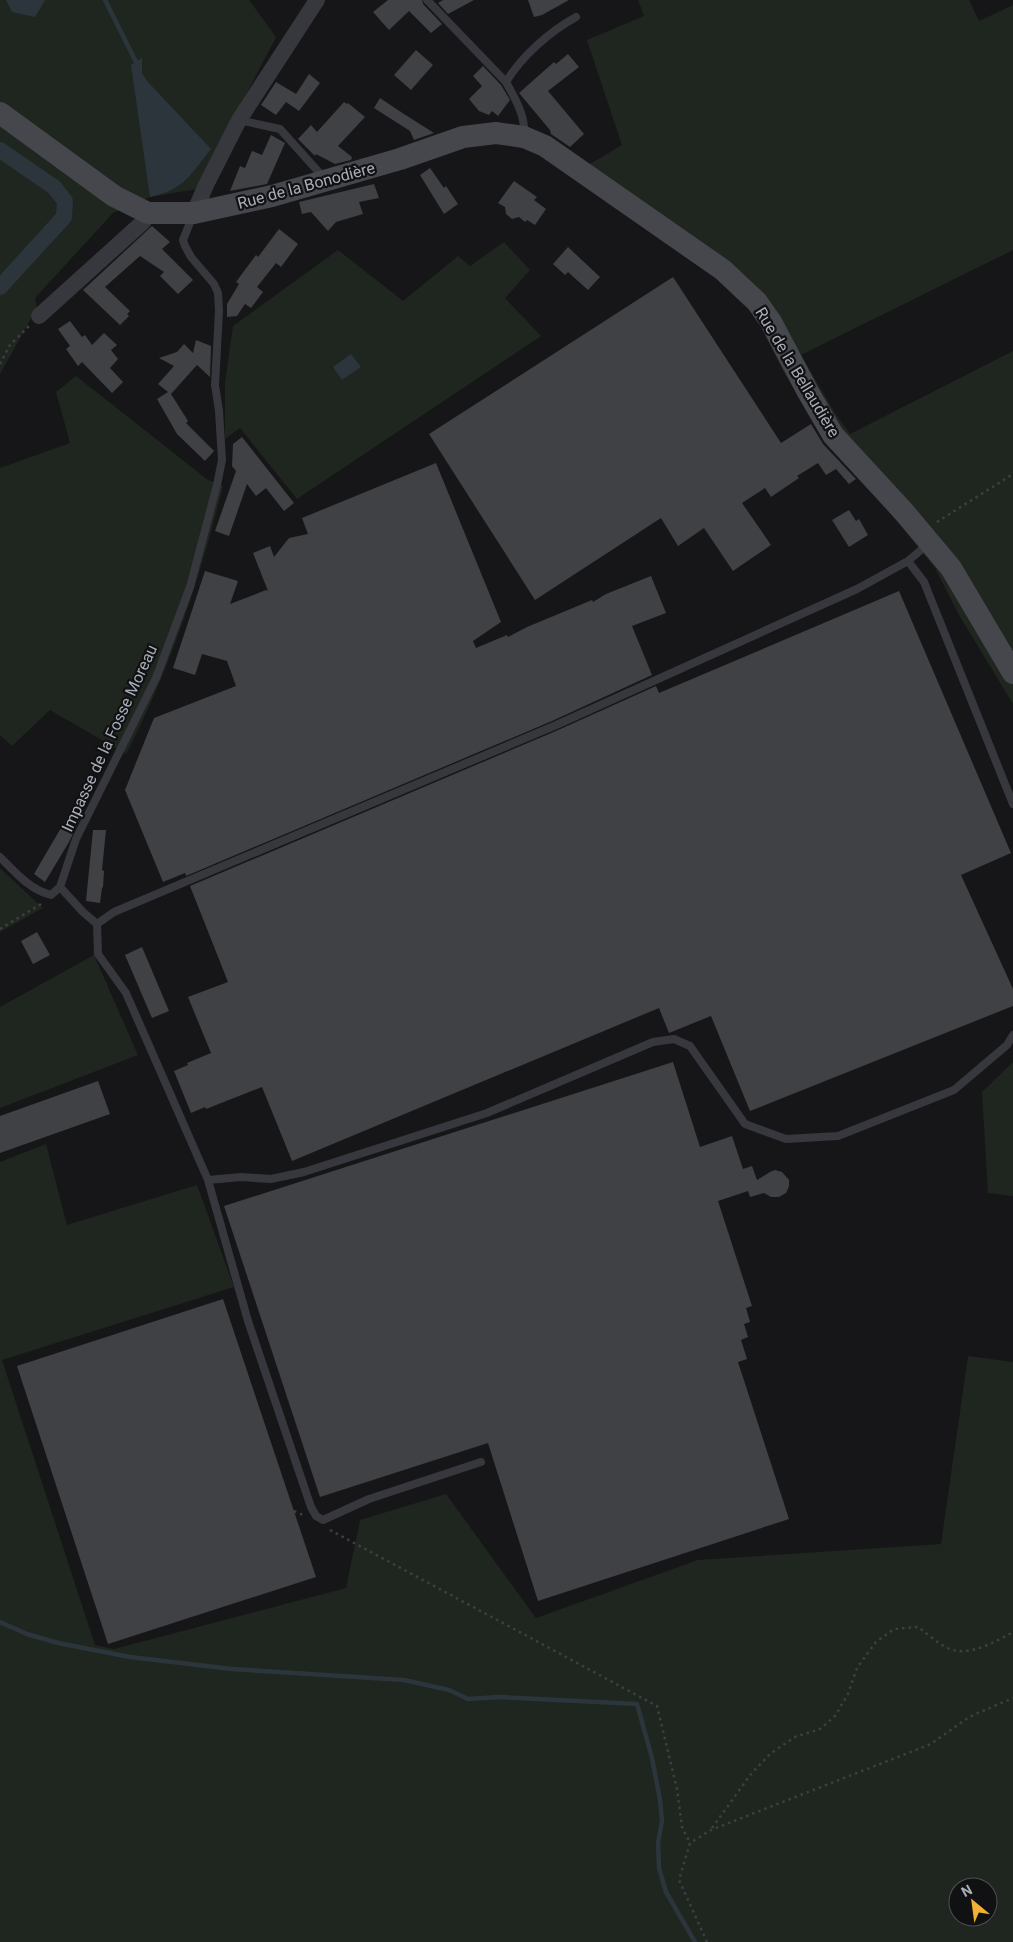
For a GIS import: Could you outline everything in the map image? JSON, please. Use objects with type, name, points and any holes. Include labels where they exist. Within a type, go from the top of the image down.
[{"type":"street","points":[[194,213],[239,120],[317,0]]},
{"type":"street","name":"Rue de la Bonodière","points":[[0,113],[114,196],[148,213],[194,213],[262,198],[327,181],[463,137],[496,133],[524,137],[545,146],[622,198]]},
{"type":"street","name":"Rue de la Bellaudière","points":[[622,198],[723,270],[757,302],[771,322],[808,392],[834,435],[951,568],[1013,673]]},
{"type":"street","points":[[39,316],[143,222],[148,213]]},
{"type":"lane","points":[[427,0],[506,82],[515,97],[521,113],[525,127],[524,137]]},
{"type":"lane","points":[[506,82],[512,72],[554,30],[576,17]]},
{"type":"lane","points":[[239,120],[280,130],[327,181]]},
{"type":"lane","name":"Impasse de la Fosse Moreau","points":[[51,895],[60,887],[76,839],[156,678],[190,587],[217,484],[222,460],[219,411],[215,385],[219,311],[218,293],[214,284],[191,257],[183,240],[194,213]]},
{"type":"lane","points":[[97,924],[114,912],[554,726],[857,589],[908,561],[925,537]]},
{"type":"lane","points":[[908,561],[924,582],[1013,804]]},
{"type":"lane","points":[[0,857],[23,881],[38,891],[51,895]]},
{"type":"lane","points":[[60,887],[97,924],[98,954],[126,993],[208,1180],[248,1321],[311,1507],[316,1516],[323,1520],[369,1498],[481,1462]]},
{"type":"lane","points":[[208,1180],[241,1177],[271,1179],[304,1172],[487,1113],[653,1042],[674,1040],[690,1046],[745,1124],[786,1139],[838,1136],[954,1090],[1007,1045],[1013,1035]]},
{"type":"path","points":[[0,364],[10,345],[39,316]]},
{"type":"path","points":[[925,537],[941,520],[1013,474]]},
{"type":"path","points":[[0,929],[35,908],[51,895]]},
{"type":"path","points":[[294,1510],[303,1515]]},
{"type":"path","points":[[329,1529],[657,1706],[677,1789],[682,1827],[690,1843]]},
{"type":"path","points":[[711,1830],[751,1774],[770,1754],[795,1737],[820,1729],[835,1716],[848,1694],[857,1668],[876,1642],[894,1629],[918,1627],[952,1650],[971,1650],[1013,1632]]},
{"type":"path","points":[[707,1942],[679,1880],[690,1843],[711,1830],[931,1744],[969,1717],[1013,1698]]},
{"type":"shaded area","points":[[0,0],[249,0],[276,37],[197,189],[150,197],[113,213],[35,298],[37,308],[0,374]]},
{"type":"shaded area","points":[[6,0],[45,0],[35,17],[12,12]]},
{"type":"shaded area","points":[[638,0],[969,0],[979,21],[1013,5],[1013,250],[801,355],[835,413],[850,434],[1013,351],[1013,704],[959,615],[935,568],[812,418],[783,371],[754,313],[697,261],[573,174],[622,145],[587,40],[644,16]]},
{"type":"shaded area","points":[[142,58],[142,73],[147,81],[211,149],[186,180],[171,190],[150,197],[131,65]]},
{"type":"shaded area","points":[[504,242],[530,270],[505,298],[541,336],[297,499],[240,428],[225,439],[225,383],[233,326],[338,250],[403,301],[458,256],[470,266]]},
{"type":"shaded area","points":[[351,354],[361,367],[342,380],[333,367]]},
{"type":"shaded area","points":[[76,376],[208,480],[223,486],[194,589],[170,657],[126,754],[50,710],[12,746],[0,735],[0,468],[70,443],[56,392]]},
{"type":"shaded area","points":[[0,868],[43,908],[0,932]]},
{"type":"shaded area","points":[[94,955],[138,1055],[0,1108],[0,1007]]},
{"type":"shaded area","points":[[1013,1062],[1013,1196],[988,1193],[982,1092]]},
{"type":"shaded area","points":[[46,1144],[67,1225],[197,1185],[234,1287],[2,1360],[95,1645],[114,1649],[346,1588],[360,1520],[446,1494],[536,1618],[698,1560],[941,1544],[968,1356],[1013,1362],[1013,1942],[0,1942],[0,1162]]},
{"type":"building","points":[[388,0],[422,0],[423,4],[442,24],[431,33],[409,11],[389,30],[373,12]]},
{"type":"building","points":[[443,0],[474,0],[448,14],[438,3]]},
{"type":"building","points":[[528,0],[569,0],[542,15],[534,17]]},
{"type":"building","points":[[416,50],[433,65],[411,90],[394,75]]},
{"type":"building","points":[[568,54],[579,67],[548,91],[584,134],[570,147],[551,134],[550,130],[519,93],[554,62],[556,64]]},
{"type":"building","points":[[483,66],[501,85],[510,100],[498,116],[492,111],[489,115],[479,111],[469,99],[482,86],[473,76]]},
{"type":"building","points":[[309,74],[320,83],[299,111],[286,102],[276,115],[261,105],[276,82],[296,94]]},
{"type":"building","points":[[380,98],[434,133],[414,140],[410,131],[374,108]]},
{"type":"building","points":[[344,102],[348,103],[365,117],[338,146],[352,157],[351,160],[335,164],[316,154],[315,156],[298,139],[311,125],[317,132]]},
{"type":"building","points":[[271,135],[285,143],[267,184],[230,191],[240,166],[245,168],[252,151],[262,155]]},
{"type":"building","points":[[430,168],[444,188],[446,186],[458,204],[444,214],[420,175]]},
{"type":"building","points":[[514,181],[537,197],[534,200],[546,209],[535,225],[527,220],[525,222],[519,217],[512,219],[506,214],[505,207],[498,203]]},
{"type":"building","points":[[374,184],[379,198],[359,202],[363,214],[336,222],[328,231],[311,212],[302,214],[299,202]]},
{"type":"building","points":[[152,226],[170,242],[162,249],[193,280],[178,294],[160,276],[164,272],[140,256],[105,287],[130,311],[127,314],[129,316],[120,325],[83,290]]},
{"type":"building","points":[[279,229],[298,244],[281,267],[276,263],[257,287],[263,292],[251,308],[245,304],[237,316],[227,317],[227,304],[239,284],[236,282]]},
{"type":"building","points":[[568,247],[600,277],[588,290],[568,272],[565,275],[553,264]]},
{"type":"building","points":[[673,277],[781,443],[811,424],[823,444],[856,479],[849,484],[836,469],[826,475],[818,463],[797,476],[799,478],[771,497],[765,488],[742,503],[771,545],[733,571],[704,528],[678,546],[661,518],[535,600],[429,434]]},
{"type":"building","points":[[70,321],[82,337],[85,335],[92,345],[104,333],[117,345],[111,350],[118,359],[110,368],[123,382],[112,393],[82,362],[78,366],[66,349],[70,346],[58,329]]},
{"type":"building","points":[[196,340],[211,346],[210,377],[197,365],[171,394],[188,421],[186,423],[214,451],[205,461],[177,434],[157,399],[168,392],[158,384],[174,366],[159,358],[177,352],[184,344],[193,353]]},
{"type":"building","points":[[242,437],[294,503],[284,511],[266,488],[256,496],[247,484],[229,536],[215,531],[236,471],[232,466],[233,444]]},
{"type":"building","points":[[436,463],[501,622],[473,641],[476,648],[507,635],[508,637],[527,627],[592,600],[593,602],[606,594],[651,576],[666,613],[632,626],[652,675],[552,721],[186,876],[185,873],[163,882],[125,790],[154,718],[236,686],[227,661],[202,654],[195,675],[173,668],[205,571],[238,581],[230,604],[266,590],[268,591],[253,553],[270,546],[274,557],[289,538],[308,534],[302,518]]},
{"type":"building","points":[[849,510],[856,521],[859,519],[868,535],[849,547],[832,520]]},
{"type":"building","points":[[899,591],[1011,853],[961,875],[1013,989],[1013,1006],[750,1111],[711,1016],[669,1033],[659,1008],[292,1161],[262,1087],[191,1113],[174,1071],[188,1065],[187,1063],[211,1053],[188,997],[228,982],[190,886],[556,731],[656,686],[659,693]]},
{"type":"building","points":[[72,809],[82,815],[69,842],[45,882],[34,874]]},
{"type":"building","points":[[93,830],[106,830],[102,870],[104,871],[103,887],[100,903],[86,901]]},
{"type":"building","points":[[37,932],[50,955],[33,964],[21,941]]},
{"type":"building","points":[[142,947],[169,1011],[152,1018],[125,955]]},
{"type":"building","points":[[673,1062],[700,1147],[732,1136],[743,1169],[752,1166],[757,1180],[775,1170],[782,1172],[789,1180],[786,1193],[779,1197],[771,1197],[764,1193],[750,1197],[748,1191],[718,1201],[752,1306],[746,1308],[750,1322],[744,1324],[748,1337],[741,1340],[747,1359],[738,1362],[789,1519],[538,1601],[488,1443],[320,1497],[224,1206]]},
{"type":"building","points":[[98,1081],[110,1114],[0,1153],[0,1116]]},
{"type":"building","points":[[223,1299],[316,1577],[108,1644],[17,1366]]},
{"type":"waterway","points":[[105,0],[138,66]]},
{"type":"waterway","points":[[0,150],[54,187],[65,201],[64,217],[0,287]]},
{"type":"waterway","points":[[0,1622],[27,1634],[58,1643],[130,1657],[232,1669],[404,1680],[449,1690],[468,1699],[499,1697],[637,1704],[652,1758],[660,1800],[662,1821],[658,1843],[659,1868],[666,1892],[695,1942]]}]
